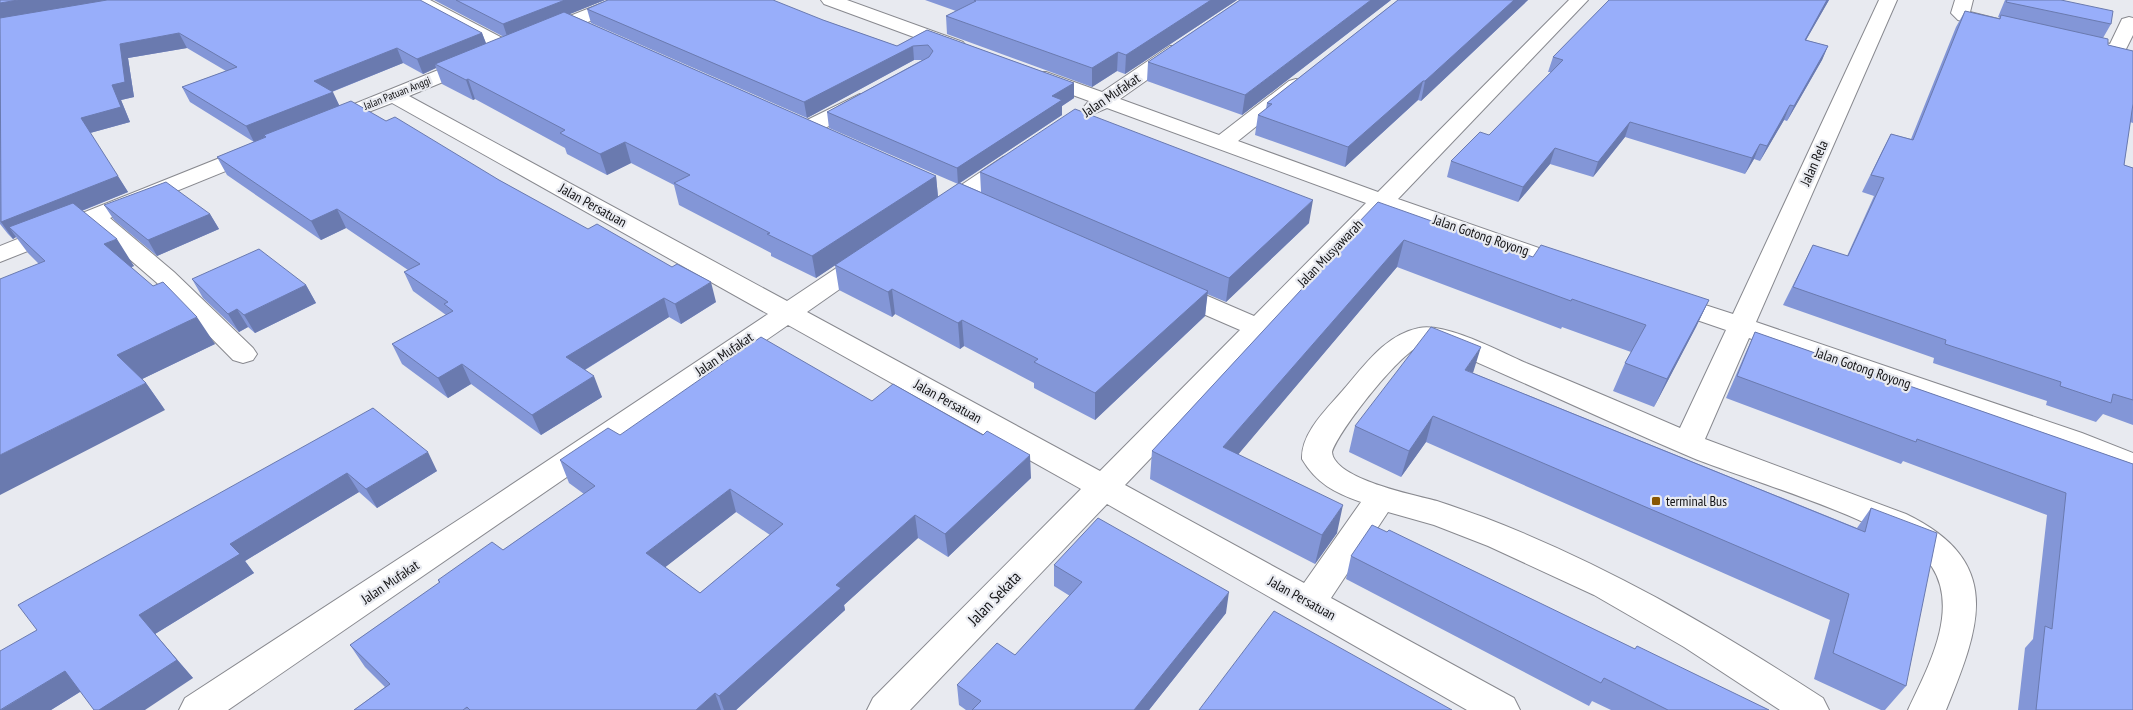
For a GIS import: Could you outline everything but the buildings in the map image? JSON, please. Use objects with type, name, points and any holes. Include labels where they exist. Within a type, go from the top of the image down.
[{"type":"street","points":[[417,0],[507,48]]},
{"type":"street","name":"Jalan Patuan Anggi","points":[[312,128],[626,0]]},
{"type":"street","points":[[830,0],[976,53]]},
{"type":"street","name":"Jalan Musyawarah","points":[[1103,487],[1579,0]]},
{"type":"street","name":"Jalan Rela","points":[[1688,444],[1888,0]]},
{"type":"street","points":[[1964,0],[1960,13],[1964,16],[2014,28]]},
{"type":"street","points":[[571,23],[598,35]]},
{"type":"street","points":[[2070,41],[2116,51],[2129,23]]},
{"type":"street","name":"Jalan Mufakat","points":[[1072,121],[1194,39]]},
{"type":"street","name":"Jalan Gotong Royong","points":[[1022,70],[1381,201],[1592,274]]},
{"type":"street","points":[[1222,143],[1314,71]]},
{"type":"street","points":[[834,141],[798,125],[881,88]]},
{"type":"street","name":"Jalan Persatuan","points":[[393,95],[1103,487],[1501,710]]},
{"type":"street","points":[[0,255],[275,143]]},
{"type":"street","points":[[919,224],[952,192],[1032,148]]},
{"type":"street","points":[[952,192],[987,208]]},
{"type":"street","points":[[94,217],[165,277],[244,354]]},
{"type":"street","name":"Jalan Mufakat","points":[[198,710],[486,518],[786,312],[886,246]]},
{"type":"street","points":[[1154,282],[1257,328]]},
{"type":"street","name":"Jalan Gotong Royong","points":[[1648,294],[2070,440],[2133,465]]},
{"type":"street","points":[[1810,710],[1657,613],[1555,560],[1495,534],[1435,513],[1380,499],[1343,481],[1324,468],[1317,458],[1318,444],[1368,378],[1391,355],[1418,336],[1432,336],[1446,339],[1688,444],[1847,504],[1914,532],[1932,542],[1944,557],[1954,577],[1962,604],[1959,628],[1927,710]]},
{"type":"street","name":"Jalan Sekata","points":[[886,710],[1103,487]]},
{"type":"street","points":[[1308,602],[1380,499]]},
{"type":"place","name":"terminal Bus","points":[[1656,501]]}]
